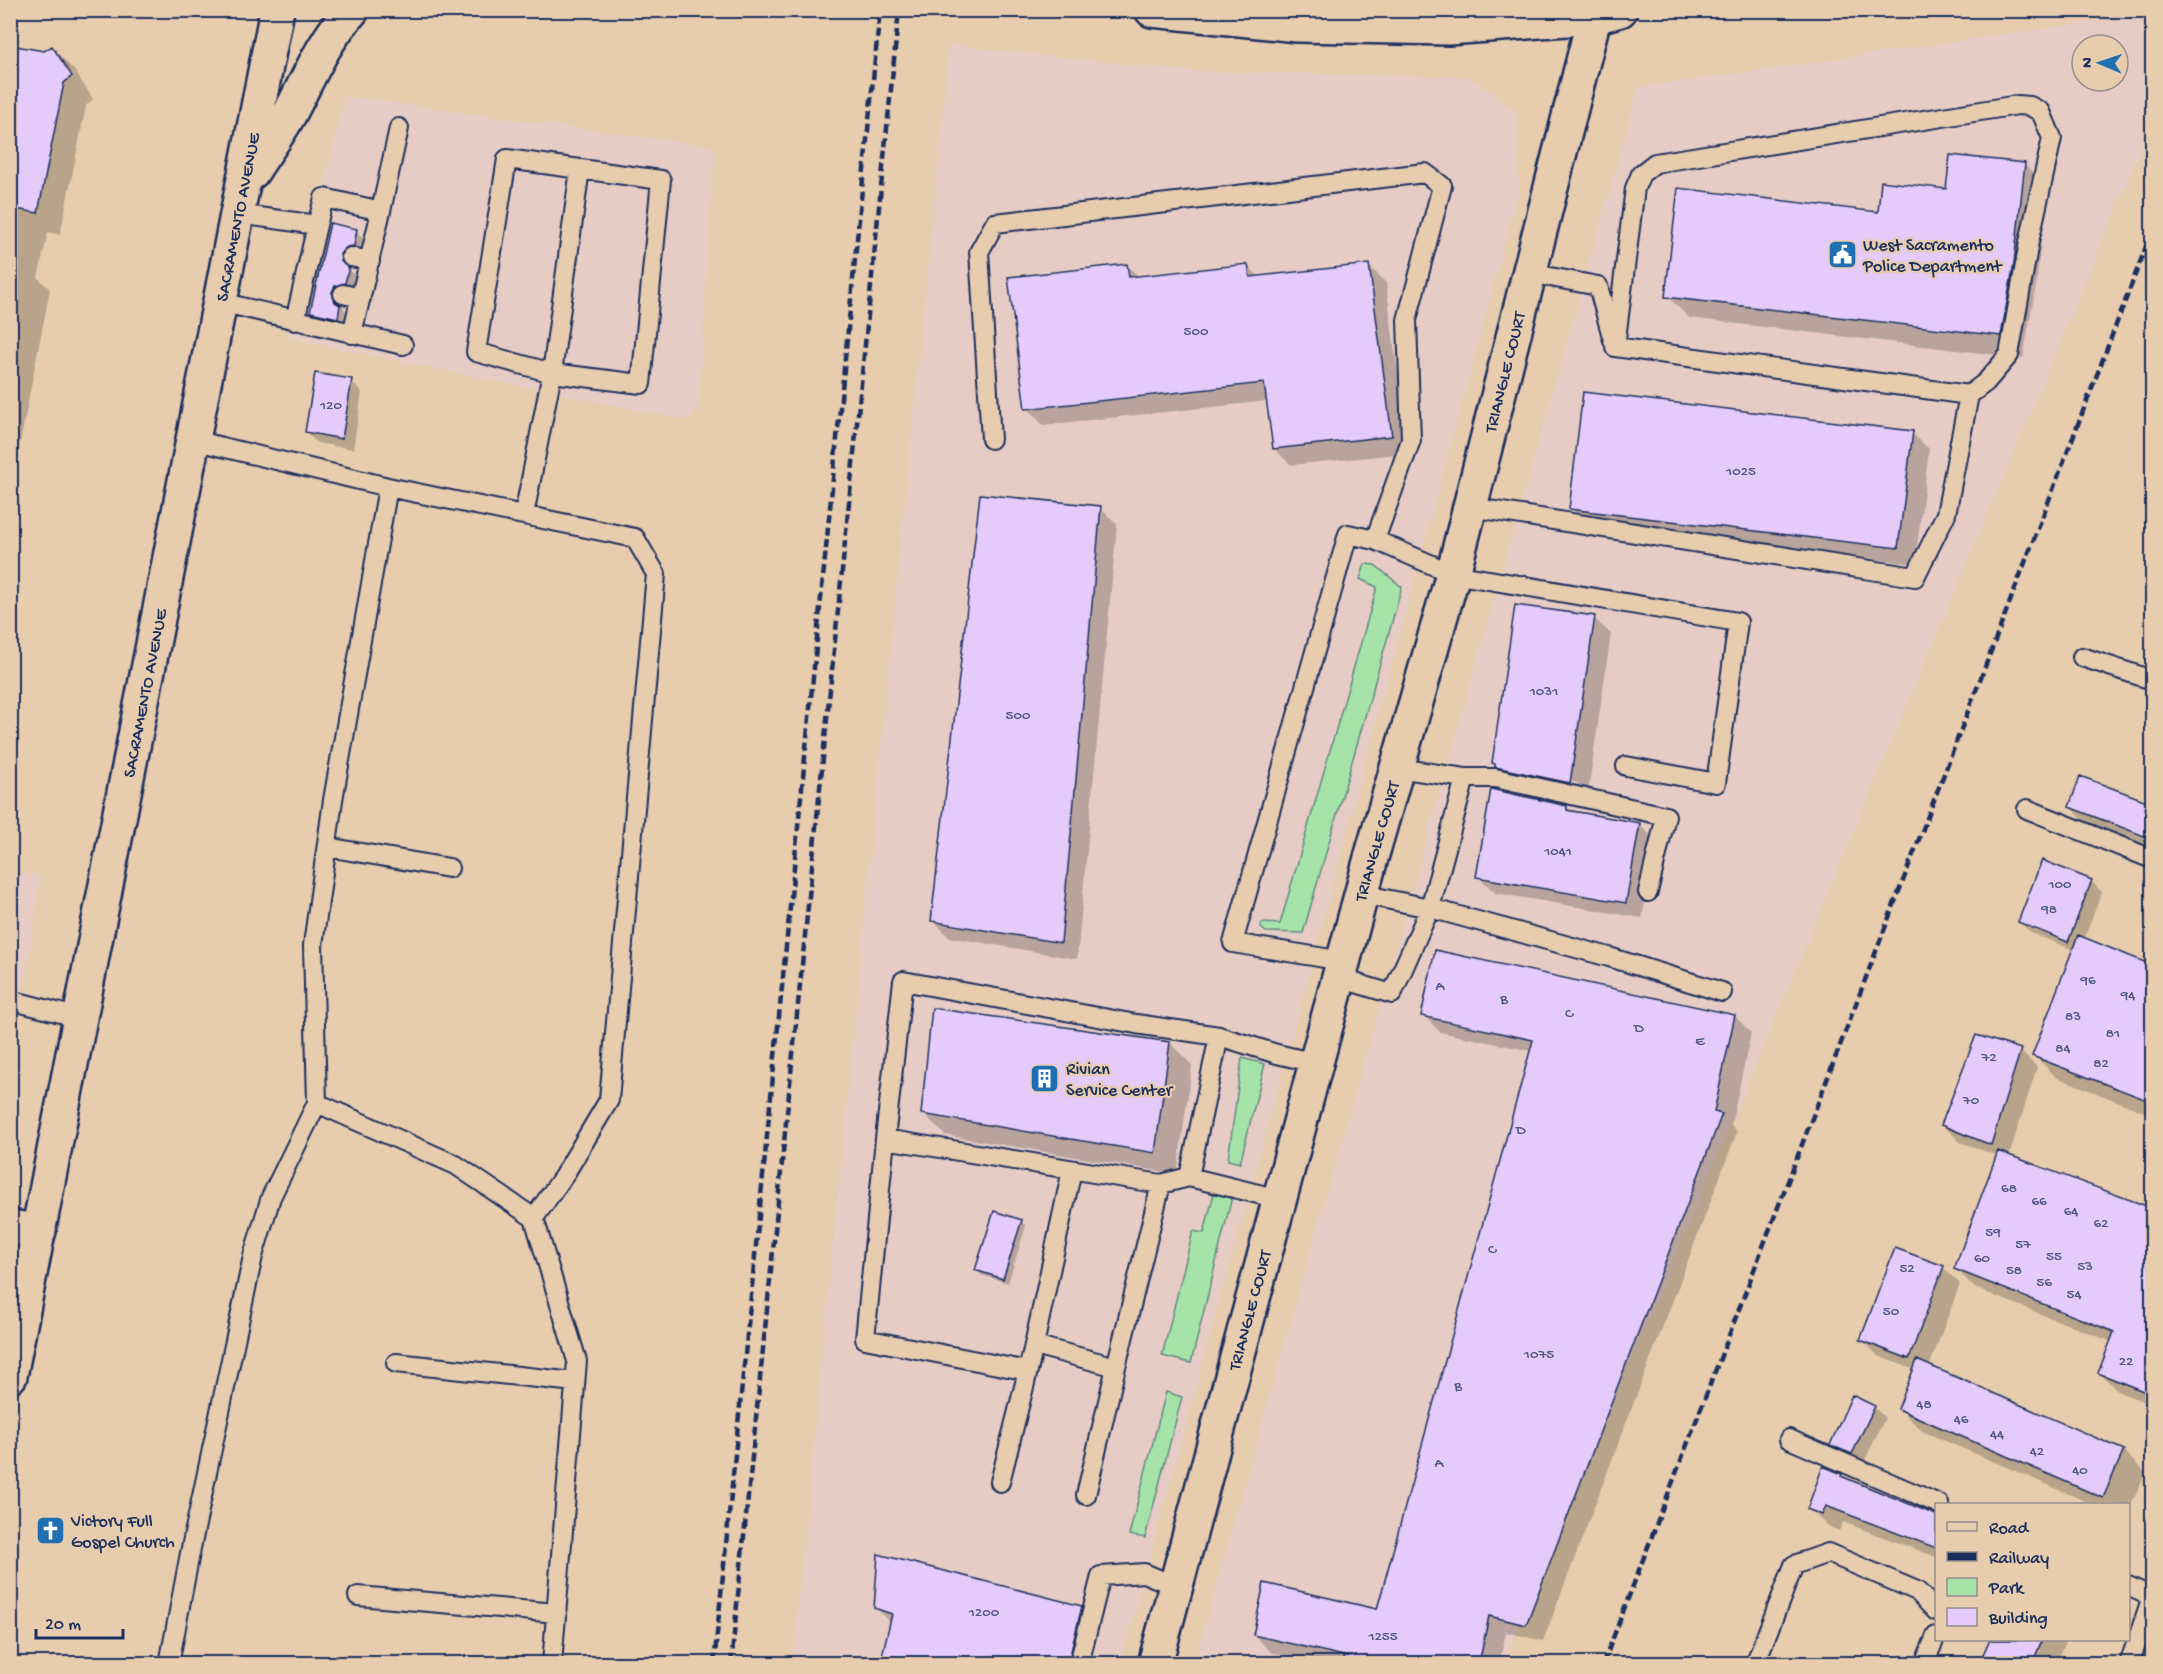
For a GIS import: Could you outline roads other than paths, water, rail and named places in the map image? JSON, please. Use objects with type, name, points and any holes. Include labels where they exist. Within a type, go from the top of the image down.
[{"type":"main road","name":"SACRAMENTO AVENUE","points":[[10,1376],[25,1229],[80,1017],[277,10]]},
{"type":"main road","points":[[240,200],[291,111],[312,68],[338,25],[352,10]]},
{"type":"main road","points":[[1152,10],[1297,25],[1448,28],[1603,13]]},
{"type":"main road","name":"TRIANGLE COURT","points":[[1155,1664],[1361,894],[1453,573],[1529,273],[1603,13]]},
{"type":"lane","points":[[1470,507],[1915,577],[1946,514],[1969,395],[1986,382],[2009,355],[2029,242],[2052,138],[2041,112],[2030,106],[2018,105],[1655,163],[1641,174],[1635,188],[1615,347]]},
{"type":"lane","points":[[352,334],[399,128]]},
{"type":"lane","points":[[507,159],[661,180],[641,384],[552,373],[476,352],[507,159]]},
{"type":"lane","points":[[524,515],[552,373],[580,168]]},
{"type":"lane","points":[[991,439],[979,252],[995,223],[1425,173],[1442,186],[1407,320],[1411,440],[1375,540]]},
{"type":"lane","points":[[295,321],[309,287],[318,250],[317,225],[324,198],[381,211]]},
{"type":"lane","points":[[240,200],[317,225]]},
{"type":"lane","points":[[351,257],[370,261]]},
{"type":"lane","points":[[1529,273],[1598,286],[1615,347]]},
{"type":"lane","points":[[343,294],[361,298]]},
{"type":"lane","points":[[220,302],[403,345]]},
{"type":"lane","points":[[1615,347],[1969,395]]},
{"type":"lane","points":[[193,440],[388,487],[635,538],[657,574],[609,1100],[563,1177],[534,1218]]},
{"type":"lane","points":[[170,1664],[191,1548],[253,1256],[271,1197],[317,1103],[313,945],[327,847],[388,487]]},
{"type":"lane","points":[[1465,778],[1430,908],[1392,993],[1341,970],[1233,943],[1348,534],[1375,540],[1453,573],[1738,622],[1716,783],[1626,766]]},
{"type":"lane","points":[[2082,657],[2152,680]]},
{"type":"lane","points":[[1397,768],[1465,778],[1495,778],[1666,816],[1648,892]]},
{"type":"lane","points":[[2027,809],[2152,859]]},
{"type":"lane","points":[[327,847],[449,868]]},
{"type":"lane","points":[[1361,894],[1430,908],[1609,957],[1722,992]]},
{"type":"lane","points":[[1028,1371],[865,1339],[903,981],[1136,1024],[1219,1036],[1316,1063]]},
{"type":"lane","points":[[10,999],[80,1017]]},
{"type":"lane","points":[[1189,1177],[1219,1036]]},
{"type":"lane","points":[[317,1103],[456,1165],[534,1218],[576,1361],[552,1664]]},
{"type":"lane","points":[[885,1139],[1161,1184],[1189,1177],[1279,1198]]},
{"type":"lane","points":[[1000,1482],[1034,1345],[1072,1170]]},
{"type":"lane","points":[[1086,1495],[1161,1184]]},
{"type":"lane","points":[[1034,1345],[1116,1367]]},
{"type":"lane","points":[[396,1363],[575,1382]]},
{"type":"lane","points":[[1789,1439],[1938,1503]]},
{"type":"lane","points":[[1755,1664],[1794,1565],[1828,1553],[1917,1591],[1935,1610]]},
{"type":"lane","points":[[1079,1664],[1101,1576],[1144,1573],[1175,1586]]},
{"type":"lane","points":[[2129,1664],[2152,1597],[2130,1587]]},
{"type":"lane","points":[[358,1596],[556,1613]]},
{"type":"lane","points":[[1924,1664],[1935,1637]]},
{"type":"railway","points":[[714,1664],[880,10]]},
{"type":"railway","points":[[731,1664],[899,10]]},
{"type":"railway","points":[[1603,1664],[2152,231]]},
{"type":"place","name":"West Sacramento Police Department","points":[[1842,254]]},
{"type":"place","name":"Rivian Service Center","points":[[1045,1078]]},
{"type":"place","name":"Victory Full Gospel Church","points":[[50,1530]]}]
